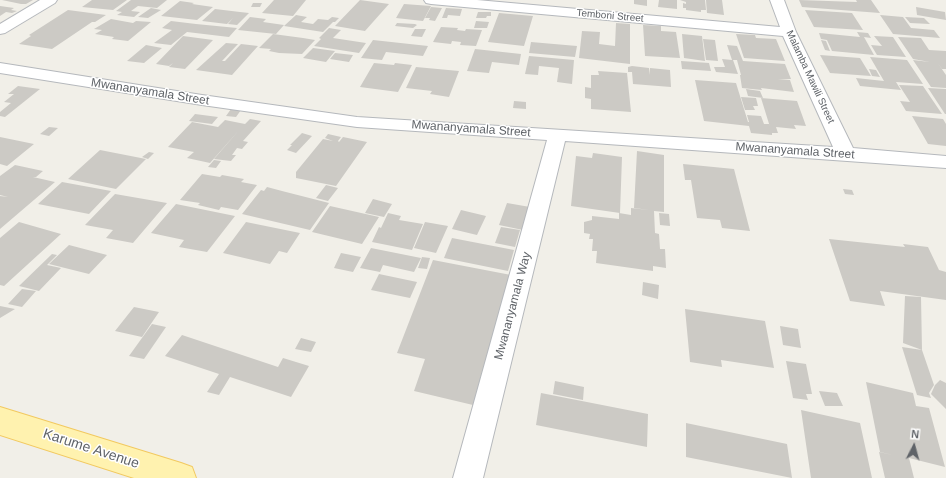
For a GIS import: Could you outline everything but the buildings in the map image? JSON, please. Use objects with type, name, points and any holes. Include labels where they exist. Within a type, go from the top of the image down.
[{"type":"main road","name":"Karume Avenue","points":[[0,421],[181,478]]},
{"type":"street","points":[[0,30],[50,0]]},
{"type":"street","name":"Temboni Street","points":[[431,0],[789,32]]},
{"type":"street","name":"Malamba Mawili Street","points":[[777,0],[789,32],[846,154]]},
{"type":"street","name":"Mwananyamala Street","points":[[0,68],[202,100],[356,122],[558,134],[946,162]]},
{"type":"street","name":"Mwananyamala Way","points":[[468,478],[558,134]]}]
